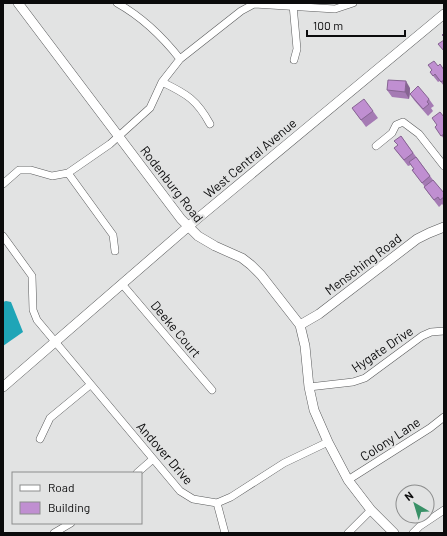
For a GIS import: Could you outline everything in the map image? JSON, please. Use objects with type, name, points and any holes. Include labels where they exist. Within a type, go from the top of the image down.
[{"type":"street","name":"Rodenburg Road","points":[[18,3],[171,207],[188,227],[215,246],[233,253],[251,265],[261,275],[300,325],[314,410],[328,442],[348,480],[371,510],[394,533]]},
{"type":"street","points":[[3,184],[19,170],[31,170],[52,176],[68,174],[119,136],[150,108],[162,82],[180,59],[241,11],[254,4],[335,8],[353,3]]},
{"type":"street","points":[[121,4],[164,39],[180,59]]},
{"type":"street","points":[[293,6],[297,49],[294,60]]},
{"type":"street","name":"West Central Avenue","points":[[3,387],[188,227],[444,14]]},
{"type":"street","points":[[162,82],[184,92],[202,110],[210,124]]},
{"type":"street","points":[[376,146],[392,133],[396,125],[403,122],[417,131],[444,166]]},
{"type":"street","points":[[68,174],[113,235],[114,251]]},
{"type":"street","name":"Mensching Road","points":[[300,325],[319,314],[417,239],[429,232],[444,228]]},
{"type":"street","name":"Andover Drive","points":[[3,236],[32,276],[34,314],[37,320],[180,491],[193,499],[217,503]]},
{"type":"street","name":"Deeke Court","points":[[122,284],[212,390]]},
{"type":"street","name":"Hygate Drive","points":[[309,387],[353,382],[365,378],[422,336],[431,332],[444,331]]},
{"type":"street","points":[[40,439],[50,418],[90,385]]},
{"type":"street","name":"Colony Lane","points":[[348,480],[430,428],[444,417]]},
{"type":"street","points":[[225,533],[217,503],[284,464],[328,442]]},
{"type":"street","points":[[138,472],[153,459]]},
{"type":"street","points":[[348,533],[371,510]]},
{"type":"street","points":[[413,533],[420,526],[444,510]]},
{"type":"street","points":[[54,533],[69,524]]},
{"type":"water","points":[[3,302],[11,302],[23,332],[3,346]]},
{"type":"building","points":[[444,40],[444,51],[438,44]]},
{"type":"building","points":[[434,61],[438,66],[440,64],[444,70],[444,80],[441,82],[435,74],[433,76],[430,72],[432,70],[428,65]]},
{"type":"building","points":[[388,80],[406,81],[405,92],[387,90]]},
{"type":"building","points":[[418,86],[429,99],[427,102],[429,104],[423,109],[410,94]]},
{"type":"building","points":[[364,99],[373,111],[361,120],[352,108]]},
{"type":"building","points":[[440,112],[444,117],[444,134],[441,136],[435,127],[437,125],[432,118]]},
{"type":"building","points":[[401,136],[413,153],[404,160],[394,148],[398,145],[394,141]]},
{"type":"building","points":[[416,157],[430,176],[422,183],[412,170],[414,169],[409,162]]},
{"type":"building","points":[[433,180],[444,193],[444,197],[440,200],[438,197],[434,200],[424,187]]}]
